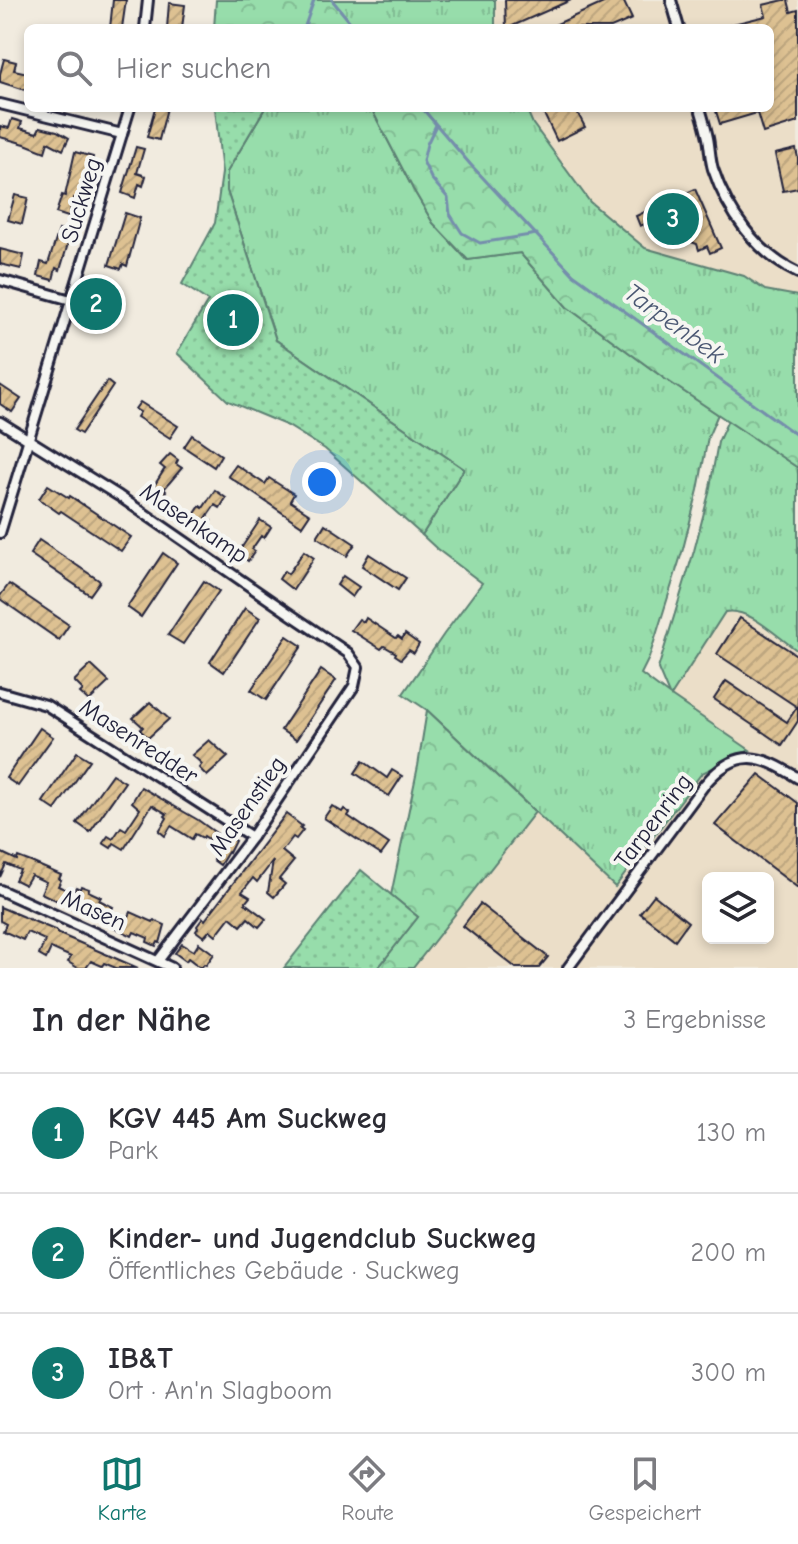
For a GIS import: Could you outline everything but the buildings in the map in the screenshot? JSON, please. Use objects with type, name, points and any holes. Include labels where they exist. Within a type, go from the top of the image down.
[{"type":"street","points":[[145,24],[148,0]]},
{"type":"street","points":[[671,0],[678,24]]},
{"type":"street","points":[[0,104],[24,110]]},
{"type":"street","points":[[33,112],[122,134]]},
{"type":"street","name":"Suckweg","points":[[0,533],[129,112]]},
{"type":"street","points":[[701,112],[712,166],[726,200],[763,249],[798,273]]},
{"type":"street","points":[[0,280],[71,300]]},
{"type":"street","name":"Masenkamp","points":[[0,422],[119,496],[348,653],[358,667]]},
{"type":"street","name":"Masenstieg","points":[[158,961],[252,837],[354,686],[358,667]]},
{"type":"street","name":"Masenredder","points":[[0,692],[46,705],[252,837]]},
{"type":"street","name":"Tarpenring","points":[[568,968],[717,772],[739,760],[755,758],[775,764],[798,778]]},
{"type":"street","name":"Masen","points":[[0,890],[172,968]]},
{"type":"shaded area","points":[[495,0],[798,0],[798,296],[765,290],[744,276],[645,248],[590,202],[533,124],[528,112],[774,112],[774,24],[495,24]]},
{"type":"shaded area","points":[[735,610],[750,616],[798,651],[798,968],[413,968],[535,812],[615,886],[702,773],[749,750],[671,696],[725,612]]},
{"type":"green space","points":[[216,0],[332,0],[352,24],[214,24]]},
{"type":"green space","points":[[332,0],[495,0],[495,24],[352,24]]},
{"type":"green space","points":[[215,112],[263,112],[227,172],[227,191],[276,340],[464,469],[422,535],[325,449],[288,426],[228,401],[177,353],[208,301],[182,284],[215,223],[222,173]]},
{"type":"green space","points":[[263,112],[373,112],[433,223],[467,260],[520,253],[567,307],[718,414],[708,437],[683,549],[649,658],[641,674],[669,695],[658,669],[694,551],[718,442],[728,420],[798,468],[798,651],[754,619],[744,614],[725,612],[671,696],[750,750],[702,773],[615,887],[427,710],[403,694],[482,583],[422,535],[464,469],[276,340],[227,191],[227,172]]},
{"type":"green space","points":[[373,112],[425,112],[573,274],[798,436],[798,468],[665,379],[567,307],[520,253],[468,260],[433,223]]},
{"type":"green space","points":[[425,112],[528,112],[533,124],[590,202],[645,248],[744,276],[765,290],[798,296],[798,436],[573,274]]},
{"type":"green space","points":[[427,710],[535,812],[413,968],[378,968],[418,917],[391,895]]},
{"type":"green space","points":[[361,870],[418,917],[378,968],[284,968]]},
{"type":"waterway","name":"Tarpenbek","points":[[306,24],[314,0]]},
{"type":"waterway","name":"Tarpenbek","points":[[332,0],[352,24]]},
{"type":"waterway","name":"Tarpenbek","points":[[425,112],[573,274],[798,436]]},
{"type":"waterway","name":"Tarpenbek","points":[[436,125],[423,161],[431,178],[448,198],[450,214],[462,233],[480,243],[537,234]]},
{"type":"place","name":"IB&T","points":[[673,219]]},
{"type":"place","name":"Kinder- und Jugendclub Suckweg","points":[[96,304]]},
{"type":"place","name":"KGV 445 Am Suckweg","points":[[233,320]]}]
